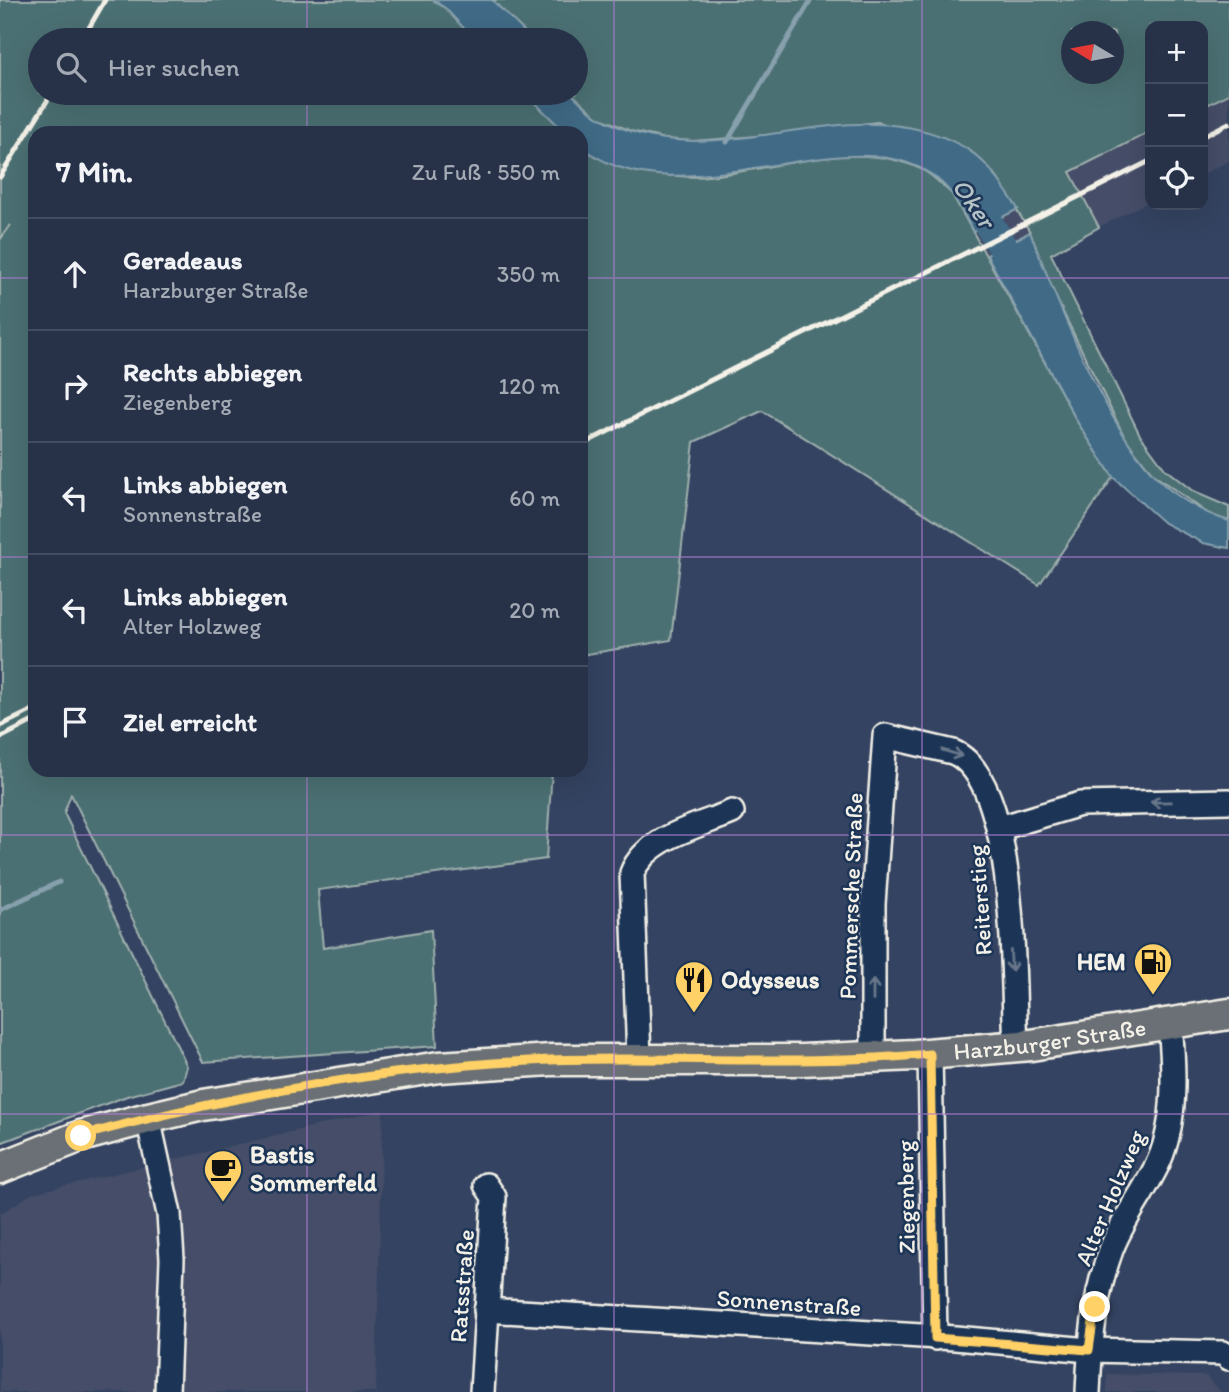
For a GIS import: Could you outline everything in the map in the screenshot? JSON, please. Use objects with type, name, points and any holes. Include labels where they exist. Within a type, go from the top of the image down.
[{"type":"main road","name":"Harzburger Straße","points":[[0,1168],[81,1136],[202,1105],[439,1067],[639,1058],[873,1058],[1016,1046],[1229,1014]]},
{"type":"street","name":"Reiterstieg","points":[[885,736],[964,757],[979,775],[1000,828],[1006,860],[1016,1046]]},
{"type":"street","name":"Pommersche Straße","points":[[873,1058],[873,904],[885,736]]},
{"type":"street","points":[[1000,828],[1080,804],[1229,801]]},
{"type":"street","points":[[639,1058],[632,873],[637,862],[651,848],[732,812]]},
{"type":"street","name":"Alter Holzweg","points":[[1088,1392],[1089,1350],[1095,1307],[1110,1254],[1124,1221],[1164,1149],[1172,1087],[1170,1024]]},
{"type":"street","name":"Ziegenberg","points":[[930,1054],[935,1338]]},
{"type":"street","points":[[148,1118],[169,1213],[172,1259],[167,1392]]},
{"type":"street","name":"Ratsstraße","points":[[482,1392],[494,1197],[486,1185]]},
{"type":"street","name":"Sonnenstraße","points":[[486,1310],[1089,1350],[1223,1353],[1229,1358]]},
{"type":"shaded area","points":[[1229,94],[1229,161],[1208,172],[1208,147],[1208,104]]},
{"type":"shaded area","points":[[1145,134],[1145,204],[1099,227],[1085,203],[776,367],[922,258],[1074,180],[1070,172]]},
{"type":"shaded area","points":[[383,1110],[376,1392],[0,1392],[0,1214],[33,1193]]},
{"type":"shaded area","points":[[1107,1374],[1206,1376],[1221,1392],[1107,1392]]},
{"type":"green space","points":[[0,0],[433,0],[445,8],[464,28],[28,28],[28,105],[537,105],[559,126],[28,126],[28,777],[552,777],[546,859],[318,890],[323,948],[431,930],[437,1046],[203,1062],[71,794],[64,813],[187,1066],[183,1081],[127,1096],[0,1143],[0,240],[11,225],[0,238]]},
{"type":"green space","points":[[492,0],[1229,0],[1229,94],[1208,104],[1208,21],[1145,21],[1145,134],[1070,172],[1099,227],[1051,254],[1140,435],[1165,469],[1194,492],[1229,507],[1229,521],[1210,515],[1154,475],[1126,440],[1055,296],[1030,232],[995,174],[878,122],[693,141],[665,139],[631,131],[598,117],[584,105],[588,105],[588,28],[521,28]]},
{"type":"green space","points":[[588,151],[619,166],[644,172],[684,176],[735,173],[816,158],[843,156],[870,156],[923,170],[952,194],[1078,423],[1113,477],[1039,585],[762,411],[694,442],[671,640],[588,654]]},
{"type":"water","points":[[433,0],[492,0],[521,28],[464,28],[445,8]]},
{"type":"water","points":[[537,105],[584,105],[599,117],[642,135],[687,141],[733,139],[827,126],[873,124],[918,129],[971,151],[994,174],[1018,209],[973,232],[952,194],[918,167],[875,156],[827,158],[723,173],[671,176],[623,169],[588,150],[588,126],[559,126]]},
{"type":"water","points":[[1030,232],[1083,359],[1116,423],[1153,474],[1169,489],[1208,513],[1229,521],[1229,548],[1203,543],[1164,523],[1113,477],[1078,423],[987,255]]},
{"type":"waterway","points":[[727,142],[811,0]]},
{"type":"waterway","name":"Oker","points":[[967,189],[1024,281]]},
{"type":"waterway","points":[[0,910],[59,882]]},
{"type":"railway","points":[[89,28],[105,0]]},
{"type":"railway","points":[[32,126],[45,105]]},
{"type":"railway","points":[[1208,134],[1229,123]]},
{"type":"railway","points":[[0,177],[28,132]]},
{"type":"railway","points":[[588,442],[1145,163]]},
{"type":"railway","points":[[0,726],[28,712]]},
{"type":"railway","points":[[0,738],[28,724]]},
{"type":"place","name":"HEM","points":[[1153,996]]},
{"type":"place","name":"Odysseus","points":[[694,1014]]},
{"type":"place","name":"Bastis Sommerfeld","points":[[223,1203]]},
{"type":"route","points":[[81,1136],[202,1105],[407,1071],[469,1064],[639,1058],[802,1060],[930,1054],[935,1338],[1089,1350],[1095,1307]]}]
